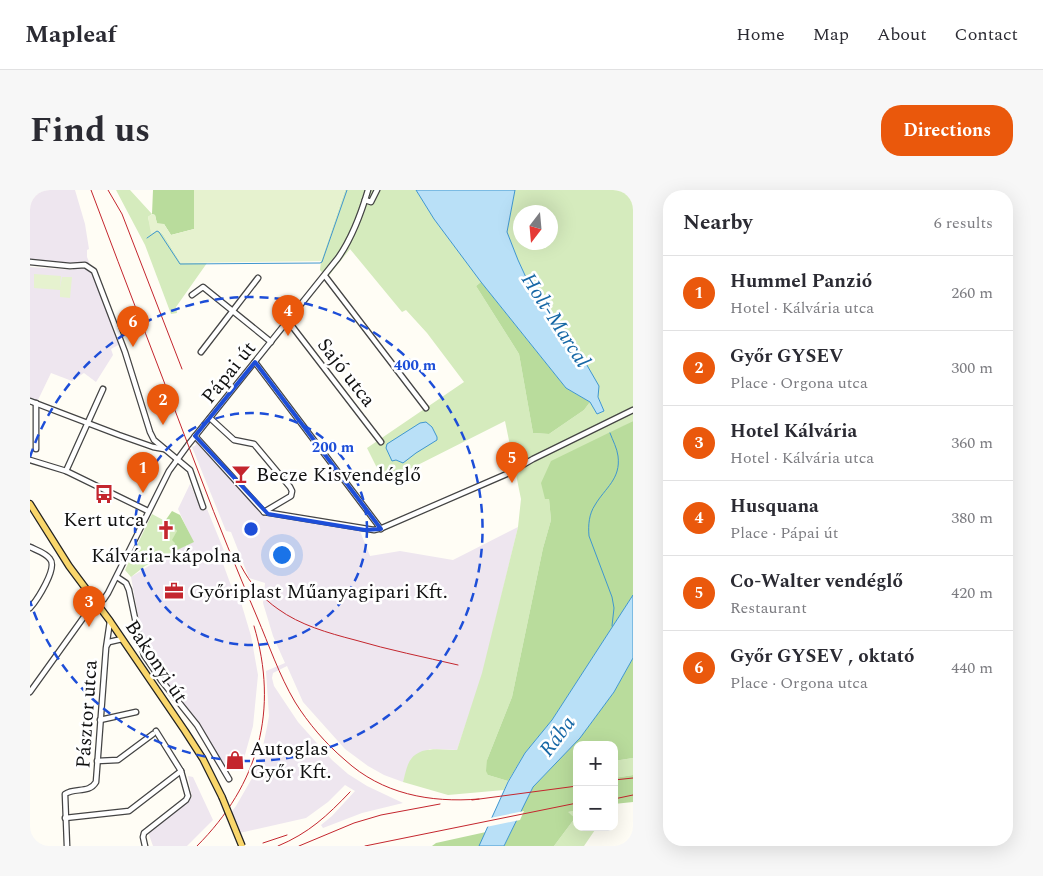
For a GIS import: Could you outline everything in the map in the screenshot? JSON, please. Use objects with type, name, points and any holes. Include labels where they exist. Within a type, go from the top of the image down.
[{"type":"main road","name":"Bakonyi út","points":[[30,504],[69,566],[110,621],[194,745],[222,797],[242,846]]},
{"type":"street","name":"Pápai út","points":[[30,692],[86,614],[104,599],[177,458],[325,276],[346,246],[368,190]]},
{"type":"street","points":[[365,200],[371,202],[377,190]]},
{"type":"street","points":[[30,262],[85,266],[94,271],[125,352],[150,432],[154,440],[190,470],[203,507]]},
{"type":"street","points":[[325,276],[426,408]]},
{"type":"street","points":[[201,352],[258,278]]},
{"type":"street","points":[[192,295],[203,287],[271,342]]},
{"type":"street","name":"Sajó utca","points":[[288,321],[381,442]]},
{"type":"street","points":[[255,362],[380,529]]},
{"type":"street","points":[[66,471],[103,389]]},
{"type":"street","points":[[30,400],[153,447],[166,449]]},
{"type":"street","points":[[36,403],[36,449]]},
{"type":"street","points":[[195,436],[264,512],[365,530],[380,529],[510,473],[533,458],[633,410]]},
{"type":"street","points":[[210,418],[234,440],[254,444],[290,487],[292,491],[291,496],[264,512]]},
{"type":"street","points":[[30,460],[66,471],[148,511]]},
{"type":"street","points":[[30,547],[50,558],[53,564],[52,570],[30,608]]},
{"type":"street","points":[[117,577],[126,584],[129,590],[144,655],[161,680],[197,724],[229,779]]},
{"type":"street","name":"Pásztor utca","points":[[65,818],[65,794],[88,789],[96,782],[106,648],[110,621]]},
{"type":"street","name":"Pásztor utca","points":[[106,648],[109,642],[122,639]]},
{"type":"street","points":[[100,720],[136,712]]},
{"type":"street","points":[[97,761],[118,760],[154,733],[181,771],[188,796],[186,800],[144,834],[144,846]]},
{"type":"street","points":[[67,846],[65,818],[129,810],[181,771]]},
{"type":"highlighted area","points":[[255,362],[381,529],[365,530],[268,514],[195,436]]},
{"type":"shaded area","points":[[30,190],[75,190],[85,224],[89,249],[87,250],[87,257],[122,343],[111,349],[113,355],[96,382],[84,373],[72,381],[51,373],[37,402],[30,398],[30,267],[73,270],[73,264],[33,261],[30,259]]},
{"type":"shaded area","points":[[196,440],[264,516],[360,531],[370,556],[400,551],[453,560],[518,527],[483,673],[457,750],[430,749],[411,759],[403,782],[384,775],[345,749],[303,702],[287,666],[273,673],[274,686],[298,722],[332,760],[348,774],[367,786],[403,803],[362,813],[323,828],[321,825],[355,791],[345,785],[328,802],[306,818],[235,834],[227,818],[255,773],[267,727],[269,716],[266,671],[285,663],[273,636],[263,603],[265,583],[249,578],[231,532],[226,531],[192,447],[196,445],[194,441]]},
{"type":"shaded area","points":[[190,484],[202,511],[207,509],[227,558],[222,561],[236,599],[240,599],[251,636],[258,675],[253,726],[241,769],[226,769],[200,725],[152,666],[144,649],[131,577],[170,553],[193,542],[178,509]]},
{"type":"shaded area","points":[[188,776],[193,777],[213,820],[187,846],[153,846],[148,832],[192,797]]},
{"type":"green space","points":[[116,190],[130,190],[152,214],[148,217],[152,233],[157,230],[163,234],[181,263],[207,263],[176,307],[177,313],[171,314],[145,245]]},
{"type":"green space","points":[[153,190],[194,190],[194,229],[171,235],[164,224],[157,224],[155,215],[152,214]]},
{"type":"green space","points":[[194,190],[345,190],[321,261],[181,263],[163,234],[157,230],[151,234],[148,217],[152,214],[155,215],[157,223],[164,224],[171,235],[194,229]]},
{"type":"green space","points":[[345,190],[416,190],[434,219],[481,282],[476,286],[519,354],[533,433],[549,434],[584,410],[590,402],[597,414],[604,411],[584,360],[535,297],[514,250],[558,250],[558,205],[513,205],[513,247],[507,232],[515,190],[633,190],[633,421],[600,438],[549,499],[551,520],[543,548],[512,697],[487,760],[488,775],[508,781],[504,790],[448,795],[403,782],[408,764],[420,752],[432,749],[457,750],[482,673],[518,527],[521,499],[505,421],[384,482],[367,448],[464,382],[427,333],[406,310],[402,312],[350,249],[327,278],[320,270],[321,261]]},
{"type":"green space","points":[[34,274],[61,276],[60,288],[62,277],[72,277],[70,298],[60,297],[60,290],[34,288]]},
{"type":"green space","points":[[481,282],[566,388],[590,402],[584,410],[549,434],[533,433],[519,354],[476,286]]},
{"type":"green space","points":[[633,421],[633,595],[552,720],[525,753],[508,781],[488,775],[486,771],[487,760],[512,697],[543,548],[551,520],[549,499],[545,499],[541,483],[551,461]]},
{"type":"green space","points":[[172,511],[180,515],[194,542],[175,551],[173,546],[175,543],[172,540],[177,531],[165,521]]},
{"type":"green space","points":[[152,514],[165,521],[177,531],[173,546],[175,551],[145,566],[131,577],[125,570]]},
{"type":"green space","points":[[633,658],[633,758],[618,760],[618,741],[577,741],[614,692]]},
{"type":"green space","points":[[573,745],[573,811],[568,812],[573,816],[573,821],[554,846],[504,846],[533,787]]},
{"type":"green space","points":[[633,758],[633,775],[618,777],[618,760]]},
{"type":"green space","points":[[633,775],[633,802],[618,804],[618,777]]},
{"type":"green space","points":[[573,811],[573,816],[567,812]]},
{"type":"green space","points":[[573,821],[573,831],[594,831],[584,846],[554,846]]},
{"type":"green space","points":[[486,832],[479,846],[432,846],[436,843]]},
{"type":"water","points":[[416,190],[515,190],[507,232],[513,250],[535,297],[584,360],[599,386],[598,397],[604,411],[597,414],[590,402],[566,388],[481,282],[434,219]]},
{"type":"water","points":[[426,422],[432,427],[437,440],[403,463],[396,460],[392,461],[386,448],[387,444],[420,423]]},
{"type":"water","name":"Rába","points":[[633,595],[633,658],[614,692],[580,738],[577,741],[573,741],[573,745],[533,787],[504,846],[479,846],[508,782],[525,753],[552,720]]},
{"type":"pier","points":[[524,811],[520,820],[486,827],[490,818]]},
{"type":"waterway","points":[[147,238],[157,231],[159,232],[180,264],[320,263],[322,262],[347,190]]},
{"type":"waterway","name":"Holt-Marcal","points":[[610,433],[616,447],[617,471],[615,477],[593,508],[590,516],[589,536],[612,597],[614,608],[612,626]]},
{"type":"railway","points":[[91,190],[221,529],[279,671],[300,710],[331,747],[359,772],[375,781],[408,794],[425,797],[461,800],[479,799]]},
{"type":"railway","points":[[108,190],[122,214],[182,369]]},
{"type":"railway","points":[[241,566],[252,584],[267,600],[287,615],[305,624],[368,644],[458,665]]},
{"type":"railway","points":[[197,846],[236,797],[249,771],[258,744],[263,716],[264,687],[261,657],[254,626]]},
{"type":"railway","points":[[618,780],[633,778]]},
{"type":"railway","points":[[472,800],[573,787]]},
{"type":"railway","points":[[278,846],[317,823],[350,792]]},
{"type":"railway","points":[[618,798],[633,795]]},
{"type":"railway","points":[[299,846],[354,823],[381,815],[440,804]]},
{"type":"railway","points":[[365,846],[573,804]]},
{"type":"railway","points":[[263,843],[287,835]]},
{"type":"place","name":"Husquana","points":[[288,336]]},
{"type":"place","name":"Győr GYSEV , oktató","points":[[133,347]]},
{"type":"place","name":"Győr GYSEV","points":[[163,425]]},
{"type":"place","name":"Becze Kisvendéglő","points":[[241,474]]},
{"type":"place","name":"Co-Walter vendéglő","points":[[512,483]]},
{"type":"place","name":"Hummel Panzió","points":[[143,493]]},
{"type":"place","name":"Kert utca","points":[[104,494]]},
{"type":"place","name":"Kálvária-kápolna","points":[[166,530]]},
{"type":"place","name":"Győriplast Műanyagipari Kft.","points":[[174,591]]},
{"type":"place","name":"Hotel Kálvária","points":[[89,627]]},
{"type":"place","name":"Autoglas Győr Kft.","points":[[235,760]]}]
